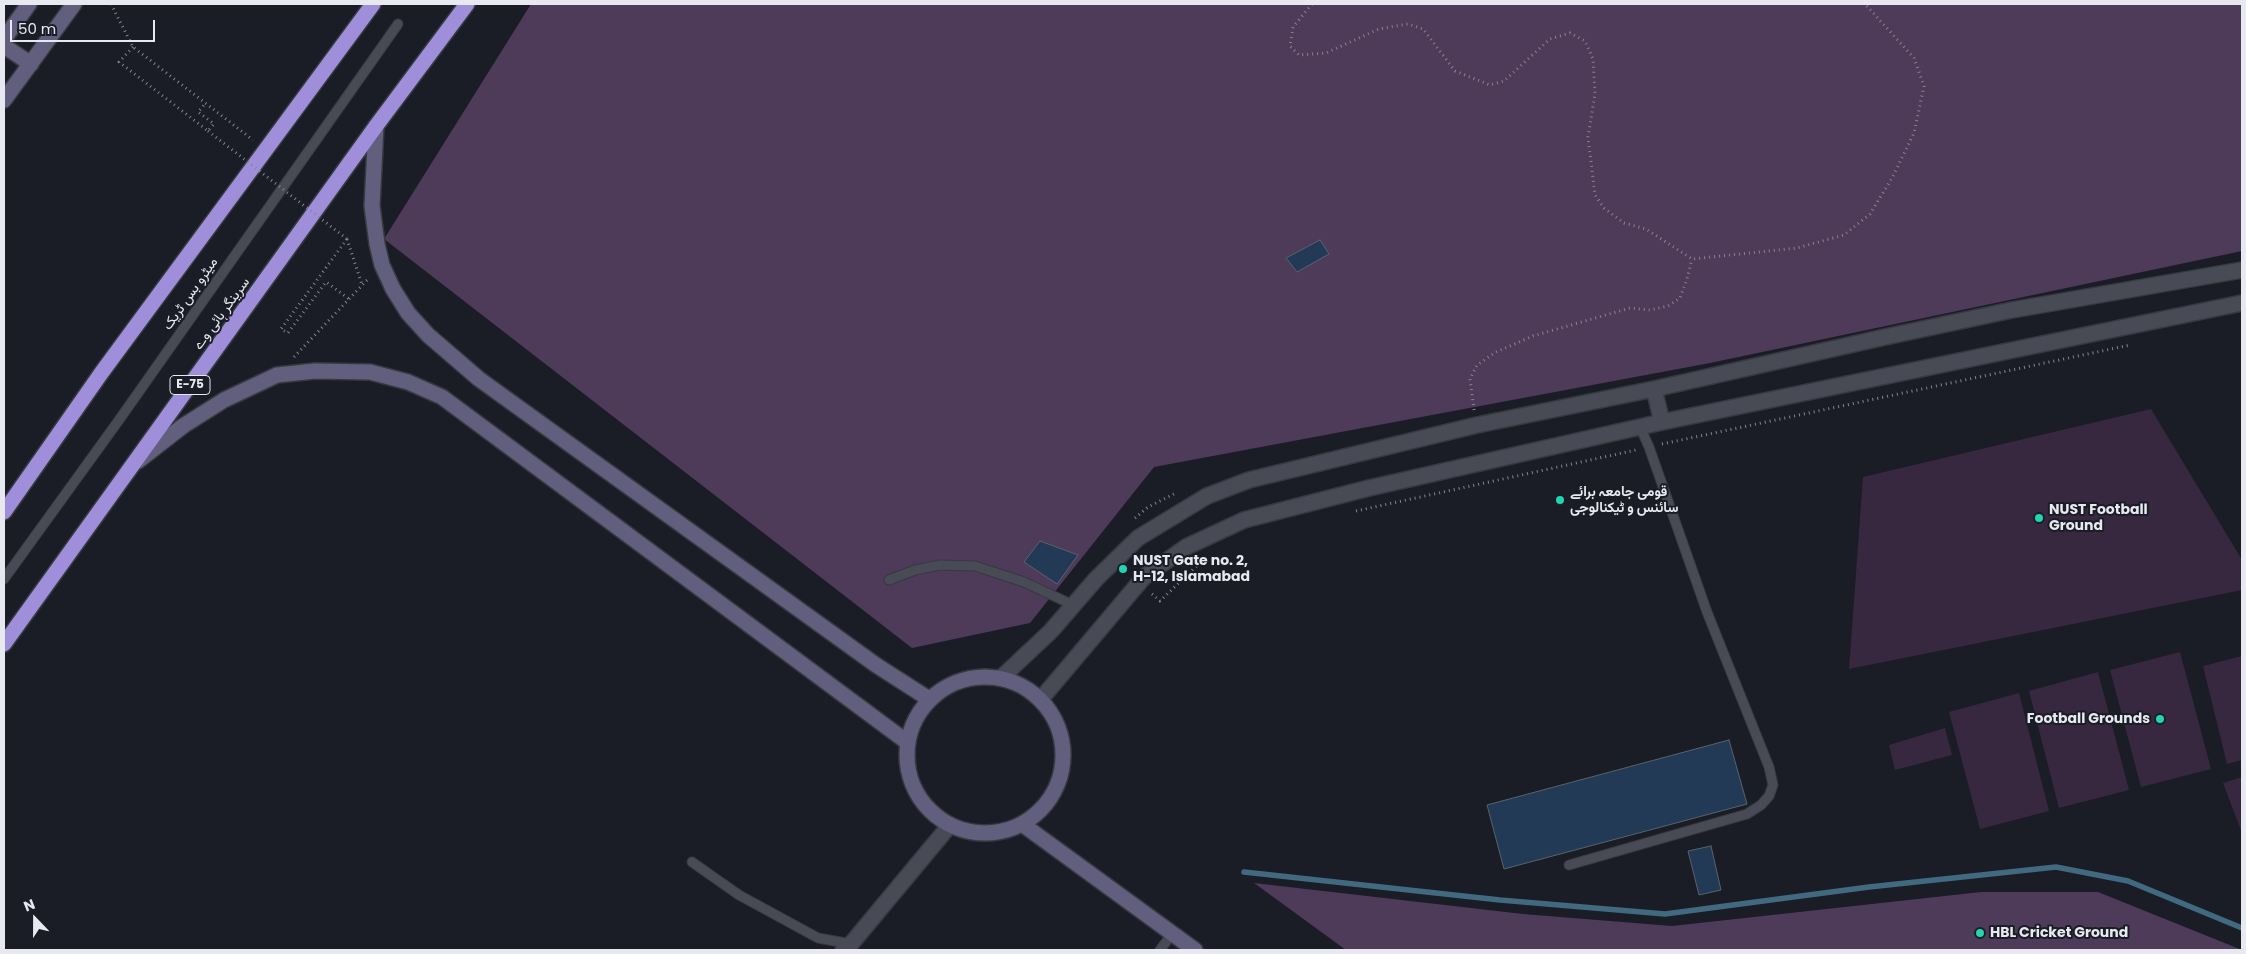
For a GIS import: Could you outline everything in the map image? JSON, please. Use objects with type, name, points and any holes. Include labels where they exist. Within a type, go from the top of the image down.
[{"type":"highway","points":[[4,512],[102,372],[373,4]]},
{"type":"highway","name":"سرینگر ہائی وے","points":[[4,644],[376,126],[467,4]]},
{"type":"main road","points":[[4,39],[28,4]]},
{"type":"main road","points":[[4,100],[74,4]]},
{"type":"main road","points":[[4,46],[30,64]]},
{"type":"main road","points":[[376,126],[372,206],[373,223],[382,265],[393,289],[408,312],[428,335],[479,379],[876,665],[929,700]]},
{"type":"main road","points":[[134,464],[183,426],[224,400],[277,375],[315,371],[370,372],[408,382],[442,397],[907,742]]},
{"type":"main road","points":[[975,677],[1001,678],[1022,686],[1041,700],[1052,715],[1060,732],[1063,751],[1062,770],[1056,789],[1041,809],[1022,824],[998,832],[974,832],[950,825],[929,811],[915,791],[907,767],[907,742],[914,719],[929,700],[950,684],[975,677]]},
{"type":"main road","points":[[1022,824],[1195,950]]},
{"type":"street","points":[[1001,678],[1051,631],[1096,579],[1138,538],[1207,496],[1250,480],[1477,425],[1654,389],[2012,310],[2242,270]]},
{"type":"street","points":[[1041,700],[1137,583],[1157,566],[1186,547],[1244,520],[1369,488],[1662,422],[2242,303]]},
{"type":"street","points":[[1654,389],[1662,422]]},
{"type":"street","points":[[847,947],[950,825]]},
{"type":"lane","name":"میٹرو بس ٹریک","points":[[4,579],[131,404],[398,24]]},
{"type":"lane","points":[[1569,865],[1747,814],[1761,806],[1769,796],[1773,784],[1769,768],[1707,612],[1649,447],[1640,427]]},
{"type":"lane","points":[[890,580],[915,570],[940,565],[975,566],[1024,582],[1073,605]]},
{"type":"lane","points":[[692,862],[739,895],[818,938],[847,947]]},
{"type":"lane","points":[[1160,950],[1172,934]]},
{"type":"path","points":[[111,4],[133,47],[265,150]]},
{"type":"path","points":[[1312,4],[1293,27],[1290,46],[1299,55],[1326,53],[1379,29],[1408,24],[1423,29],[1455,71],[1490,85],[1504,81],[1550,39],[1570,33],[1584,41],[1594,59],[1595,94],[1588,137],[1595,195],[1604,208],[1624,223],[1646,229],[1692,260],[1797,248],[1844,235],[1870,214],[1892,178],[1914,133],[1924,86],[1914,58],[1865,4]]},
{"type":"path","points":[[133,47],[119,62],[347,239],[362,285]]},
{"type":"path","points":[[205,104],[198,112],[214,124],[208,131]]},
{"type":"path","points":[[347,239],[281,329],[288,334],[326,282],[349,299]]},
{"type":"path","points":[[1477,425],[1471,399],[1470,379],[1477,365],[1496,352],[1533,336],[1630,308],[1650,310],[1668,306],[1680,298],[1692,260]]},
{"type":"path","points":[[277,375],[382,265]]},
{"type":"path","points":[[1349,513],[1649,447],[2136,344]]},
{"type":"path","points":[[1137,583],[1160,601],[1184,576],[1209,555]]},
{"type":"shaded area","points":[[531,4],[2242,4],[2242,251],[1710,363],[1154,467],[1030,623],[912,648],[384,239]]},
{"type":"shaded area","name":"NUST Football Ground","points":[[2151,409],[2242,560],[2242,590],[1849,669],[1863,477]]},
{"type":"shaded area","name":"Football Grounds","points":[[2180,652],[2211,769],[2141,787],[2110,670]]},
{"type":"shaded area","points":[[2242,656],[2242,760],[2227,764],[2203,666]]},
{"type":"shaded area","name":"Football Grounds","points":[[2098,672],[2129,790],[2059,808],[2029,691]]},
{"type":"shaded area","name":"Football Grounds","points":[[2019,693],[2049,811],[1980,829],[1949,712]]},
{"type":"shaded area","points":[[1945,728],[1952,755],[1895,770],[1889,745]]},
{"type":"shaded area","points":[[2242,777],[2242,833],[2223,783]]},
{"type":"shaded area","points":[[1254,883],[1523,914],[1672,926],[1981,892],[2098,892],[2242,950],[1346,950]]},
{"type":"building","points":[[1320,240],[1329,254],[1297,272],[1286,258]]},
{"type":"building","points":[[1040,541],[1078,555],[1057,584],[1024,562]]},
{"type":"building","points":[[1729,740],[1747,804],[1504,869],[1487,805]]},
{"type":"building","points":[[1711,846],[1721,890],[1699,895],[1688,851]]},
{"type":"waterway","points":[[1244,872],[1500,900],[1665,914],[1869,887],[2056,867],[2128,881],[2242,928]]},
{"type":"place","name":"قومی جامعہ برائے سائنس و ٹیکنالوجی","points":[[1560,500]]},
{"type":"place","name":"NUST Football Ground","points":[[2039,518]]},
{"type":"place","name":"NUST Gate no. 2, H-12, Islamabad","points":[[1123,569]]},
{"type":"place","name":"Football Grounds","points":[[2160,719]]},
{"type":"place","name":"HBL Cricket Ground","points":[[1980,933]]}]
